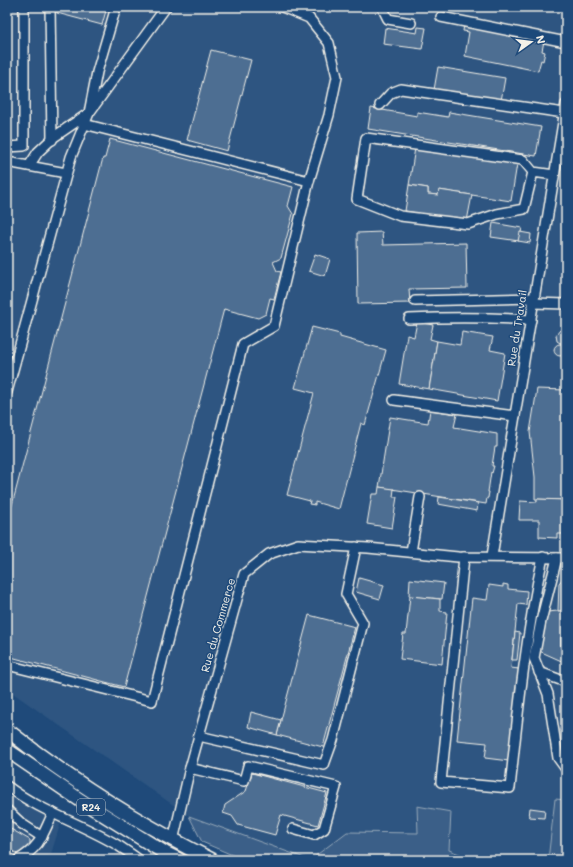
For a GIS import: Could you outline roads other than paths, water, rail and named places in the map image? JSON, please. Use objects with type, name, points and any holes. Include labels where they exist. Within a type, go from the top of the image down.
[{"type":"highway","name":"R24","points":[[7,730],[87,787],[173,841],[212,860]]},
{"type":"highway","name":"R24","points":[[7,750],[80,800],[165,853],[179,860]]},
{"type":"street","points":[[7,147],[24,146],[24,7]]},
{"type":"street","points":[[50,7],[52,140]]},
{"type":"street","points":[[29,166],[38,152],[89,113],[97,72],[116,7]]},
{"type":"street","points":[[7,392],[70,157],[89,113],[166,7]]},
{"type":"street","points":[[7,665],[152,701],[243,344],[274,326],[309,181],[329,115],[337,76],[329,43],[309,18],[282,7]]},
{"type":"street","points":[[382,7],[388,19],[411,23]]},
{"type":"street","points":[[441,18],[566,42]]},
{"type":"street","points":[[380,105],[391,93],[401,89],[565,109]]},
{"type":"street","name":"Rue du Travail","points":[[492,556],[554,175],[563,143],[565,109]]},
{"type":"street","points":[[84,124],[309,181]]},
{"type":"street","points":[[533,172],[524,208],[496,214],[468,224],[400,216],[357,199],[366,138],[522,160],[533,172],[554,175]]},
{"type":"street","points":[[7,162],[66,173]]},
{"type":"street","points":[[415,302],[534,301],[566,304]]},
{"type":"street","points":[[409,319],[493,317],[531,320]]},
{"type":"street","points":[[394,400],[515,416]]},
{"type":"street","points":[[411,552],[420,497]]},
{"type":"street","name":"Rue du Commerce","points":[[173,841],[190,768],[244,574],[269,554],[298,544],[356,547],[464,557],[492,556],[561,558]]},
{"type":"street","points":[[199,736],[324,765],[333,740],[363,623],[346,594],[356,547]]},
{"type":"street","points":[[464,557],[441,782],[510,788],[523,672],[535,593],[543,557]]},
{"type":"street","points":[[561,558],[541,621],[534,658],[548,694],[558,758],[566,769]]},
{"type":"street","points":[[539,672],[566,682]]},
{"type":"street","points":[[190,768],[244,781],[248,766],[336,788],[324,829],[314,834],[293,829]]},
{"type":"street","points":[[7,786],[28,800],[52,813],[90,830],[114,843],[139,860]]},
{"type":"street","points":[[7,810],[22,824],[42,837]]},
{"type":"street","points":[[18,860],[39,844],[52,813]]}]
